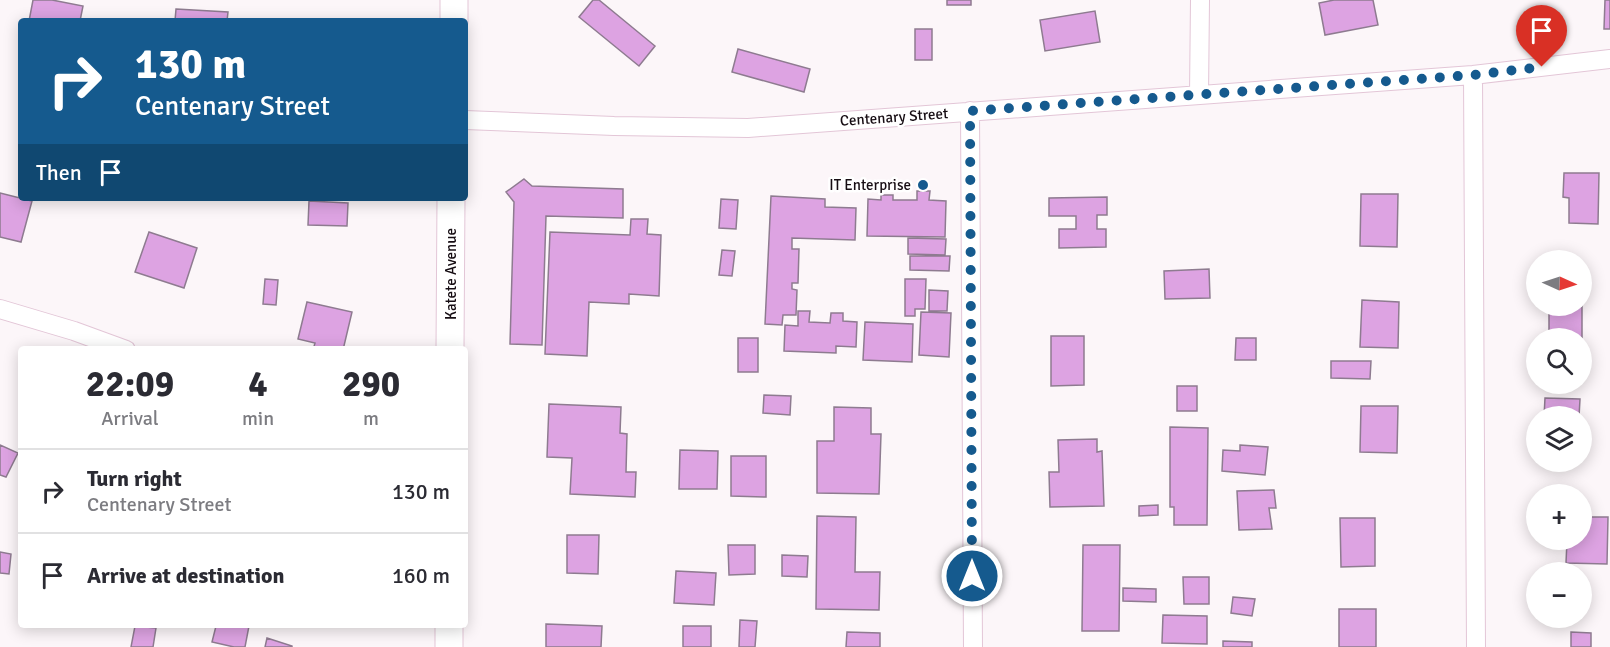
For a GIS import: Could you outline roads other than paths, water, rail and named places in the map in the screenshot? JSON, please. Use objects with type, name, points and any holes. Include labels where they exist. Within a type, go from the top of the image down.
[{"type":"street","points":[[454,0],[454,18]]},
{"type":"street","points":[[1199,95],[1200,0]]},
{"type":"street","name":"Centenary Street","points":[[468,120],[748,128],[1473,75],[1610,59]]},
{"type":"street","points":[[1473,75],[1476,647]]},
{"type":"street","points":[[970,111],[973,647]]},
{"type":"street","name":"Katete Avenue","points":[[450,346],[451,201]]},
{"type":"street","points":[[0,309],[115,346]]},
{"type":"street","points":[[449,628],[449,647]]},
{"type":"place","name":"IT Enterprise","points":[[923,185]]}]
